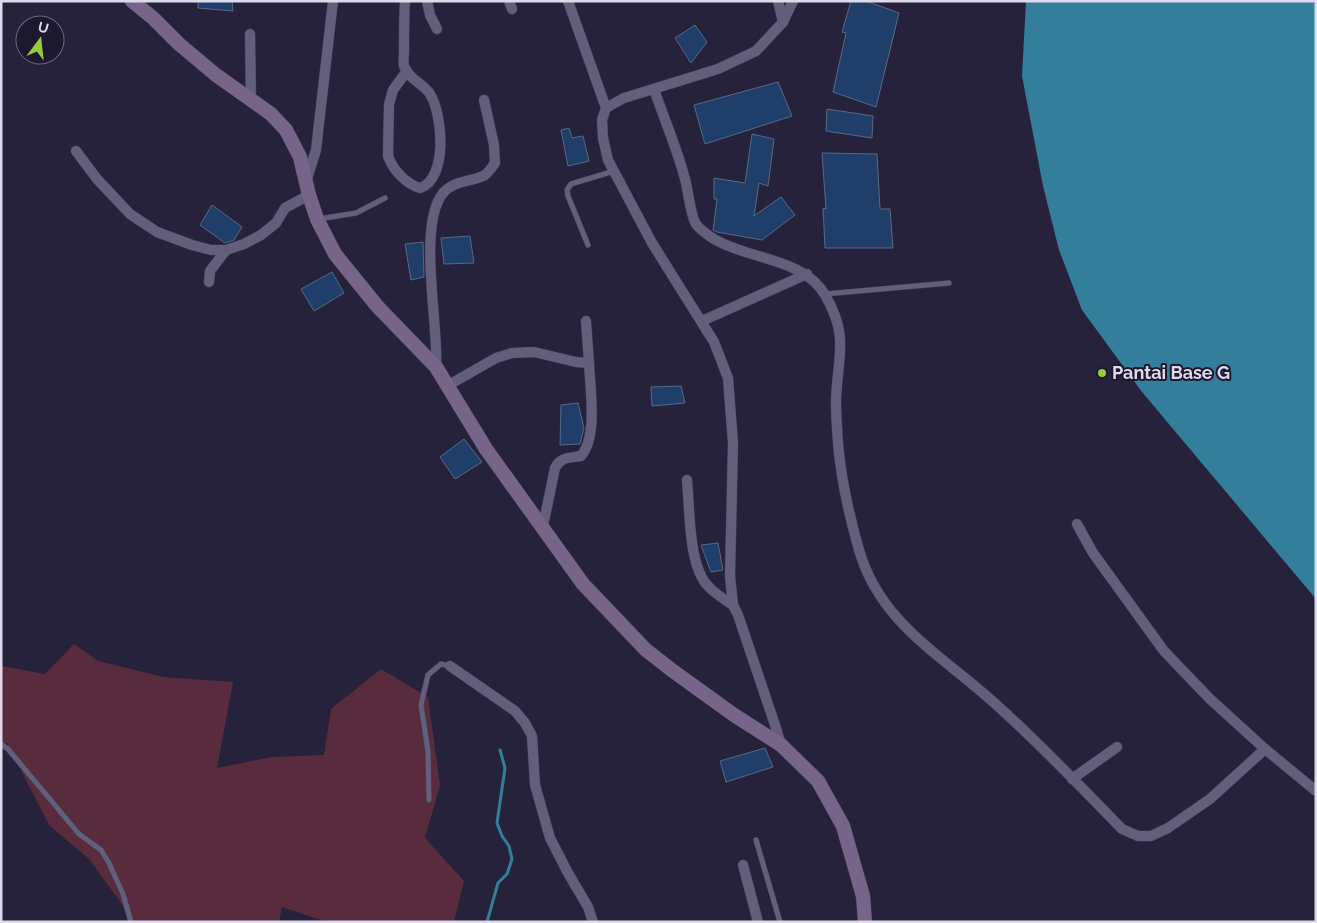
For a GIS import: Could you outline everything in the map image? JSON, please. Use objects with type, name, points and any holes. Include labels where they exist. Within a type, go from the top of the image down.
[{"type":"street","points":[[132,1],[153,18],[186,50],[251,101],[271,114],[286,130],[300,157],[307,189],[317,219],[335,254],[377,306],[436,367],[486,449],[583,584],[646,650],[734,715],[781,745],[818,781],[843,826],[863,896],[865,922]]},
{"type":"street","points":[[76,151],[97,178],[130,214],[156,232],[211,250],[226,250],[244,244],[261,235],[276,223],[285,208],[307,189],[316,150],[333,1]]},
{"type":"street","points":[[405,1],[404,66],[429,92],[440,121],[440,144],[436,170],[431,182],[420,188],[410,185],[390,163],[388,156],[389,104],[393,90],[408,71]]},
{"type":"street","points":[[427,1],[436,29]]},
{"type":"street","points":[[568,1],[606,108],[602,120],[603,138],[608,160],[652,243],[714,342],[728,378],[733,443],[730,576],[733,605],[776,725],[781,745]]},
{"type":"street","points":[[778,1],[783,22]]},
{"type":"street","points":[[606,108],[624,98],[718,69],[756,51],[783,22],[793,1]]},
{"type":"street","points":[[250,34],[251,101]]},
{"type":"street","points":[[654,89],[684,175],[694,223],[725,245],[740,252],[792,267],[807,274],[816,281],[838,322],[840,364],[836,400],[838,446],[845,490],[860,552],[877,592],[886,606],[911,634],[1002,709],[1122,829],[1138,836],[1151,836],[1168,828],[1210,799],[1265,749]]},
{"type":"street","points":[[436,367],[437,350],[430,247],[432,216],[436,204],[444,191],[464,180],[484,175],[495,164],[494,145],[484,100]]},
{"type":"street","points":[[209,282],[210,271],[226,250]]},
{"type":"street","points":[[702,321],[807,274]]},
{"type":"street","points":[[543,526],[552,477],[558,462],[563,459],[581,456],[586,451],[592,432],[586,321]]},
{"type":"street","points":[[447,386],[496,358],[512,353],[534,352],[576,362],[589,363]]},
{"type":"street","points":[[687,480],[693,549],[697,569],[707,585],[733,605]]},
{"type":"street","points":[[1077,524],[1094,552],[1164,651],[1209,698],[1316,792]]},
{"type":"street","points":[[450,666],[515,711],[532,736],[535,784],[550,838],[588,908],[593,922]]},
{"type":"street","points":[[1072,779],[1117,747]]},
{"type":"street","points":[[743,865],[758,922]]},
{"type":"lane","points":[[588,245],[567,190],[571,184],[614,171]]},
{"type":"lane","points":[[317,219],[356,213],[385,198]]},
{"type":"lane","points":[[824,294],[949,283]]},
{"type":"lane","points":[[429,800],[428,751],[421,705],[428,675],[441,664],[450,666]]},
{"type":"lane","points":[[1,744],[8,749],[79,834],[101,850],[123,894],[132,922]]},
{"type":"lane","points":[[756,840],[780,922]]},
{"type":"shaded area","points":[[74,644],[98,661],[163,677],[233,682],[217,768],[272,757],[324,755],[331,709],[381,669],[428,697],[440,785],[425,838],[464,881],[454,922],[327,922],[282,907],[279,922],[135,922],[89,859],[49,825],[7,743],[1,743],[1,666],[45,674]]},
{"type":"water","points":[[1026,1],[1316,1],[1316,599],[1142,392],[1082,310],[1059,250],[1043,186],[1022,76]]},
{"type":"building","points":[[198,1],[232,1],[233,11],[198,8]]},
{"type":"building","points":[[851,1],[866,1],[899,13],[876,107],[833,92],[846,33],[842,32]]},
{"type":"building","points":[[695,25],[707,42],[691,63],[675,38]]},
{"type":"building","points":[[778,82],[792,116],[705,144],[694,105]]},
{"type":"building","points":[[827,109],[873,116],[872,138],[826,131]]},
{"type":"building","points":[[569,128],[572,138],[583,136],[589,161],[568,166],[561,130]]},
{"type":"building","points":[[752,134],[774,139],[768,186],[759,183],[754,216],[781,197],[795,215],[762,240],[713,230],[717,199],[714,199],[714,178],[745,183]]},
{"type":"building","points":[[822,153],[877,154],[880,209],[890,209],[893,248],[825,248],[823,208],[826,209]]},
{"type":"building","points":[[212,205],[242,227],[234,240],[225,243],[200,225]]},
{"type":"building","points":[[470,236],[474,263],[444,264],[441,238]]},
{"type":"building","points":[[423,242],[424,277],[411,280],[405,244]]},
{"type":"building","points":[[332,272],[344,293],[314,311],[301,289]]},
{"type":"building","points":[[681,386],[685,403],[652,406],[651,387]]},
{"type":"building","points":[[578,403],[584,428],[580,444],[560,445],[561,405]]},
{"type":"building","points":[[464,439],[482,462],[455,479],[440,457]]},
{"type":"building","points":[[718,543],[723,570],[711,572],[701,545]]},
{"type":"building","points":[[765,748],[773,767],[726,782],[720,761]]},
{"type":"waterway","points":[[487,922],[498,883],[507,874],[512,859],[509,846],[502,836],[497,823],[505,768],[500,750]]},
{"type":"place","name":"Pantai Base G","points":[[1102,373]]}]
